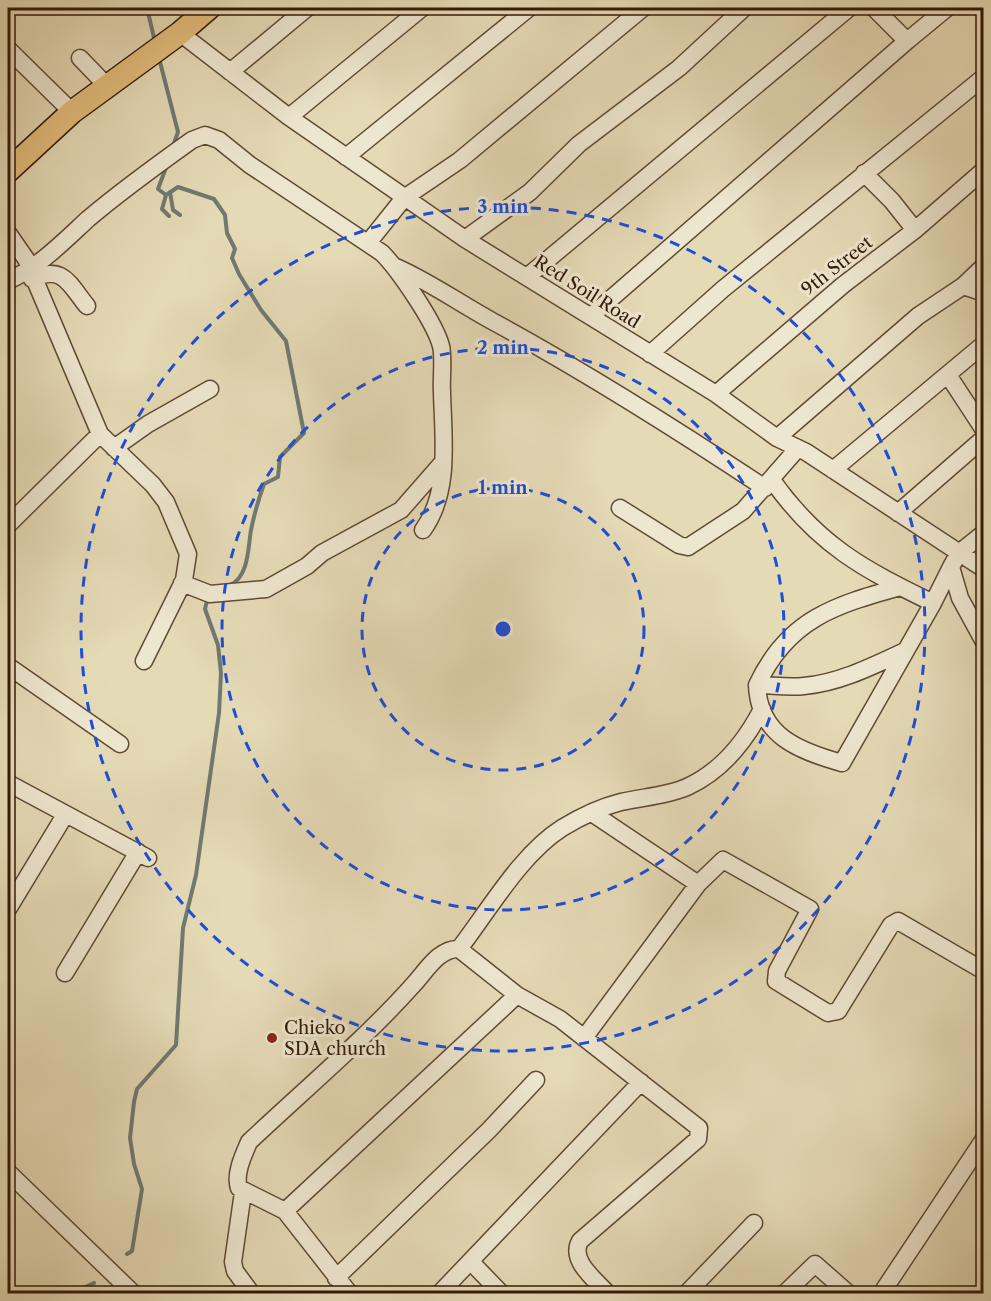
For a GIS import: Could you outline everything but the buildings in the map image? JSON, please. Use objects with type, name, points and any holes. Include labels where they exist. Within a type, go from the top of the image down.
[{"type":"main road","points":[[8,171],[72,112],[180,33],[209,8]]},
{"type":"street","points":[[230,72],[307,8]]},
{"type":"street","points":[[290,117],[422,8]]},
{"type":"street","points":[[346,157],[529,8]]},
{"type":"street","points":[[368,243],[404,198],[460,160],[643,8]]},
{"type":"street","points":[[465,239],[530,192],[579,144],[679,68],[744,8]]},
{"type":"street","points":[[874,8],[907,41]]},
{"type":"street","points":[[528,276],[844,9]]},
{"type":"street","points":[[591,316],[941,9]]},
{"type":"street","name":"Red Soil Road","points":[[180,33],[290,117],[465,239],[716,393],[777,438],[798,448],[898,513],[955,560],[984,569]]},
{"type":"street","points":[[8,49],[72,112]]},
{"type":"street","points":[[80,58],[107,86]]},
{"type":"street","points":[[650,354],[723,289],[984,77]]},
{"type":"street","points":[[31,275],[89,219],[159,164],[198,137],[211,136],[368,243],[396,267],[426,280],[466,306],[769,484],[807,525],[838,551],[900,587],[933,603]]},
{"type":"street","name":"9th Street","points":[[716,393],[843,285],[915,230],[984,170]]},
{"type":"street","points":[[864,173],[892,201],[915,230]]},
{"type":"street","points":[[8,233],[22,251],[100,434],[153,485],[173,516],[188,554],[188,566],[182,583],[144,661]]},
{"type":"street","points":[[777,438],[918,316],[963,286],[984,266]]},
{"type":"street","points":[[396,267],[441,346],[443,461],[434,514],[423,530]]},
{"type":"street","points":[[8,281],[47,272],[57,273],[64,277],[87,306]]},
{"type":"street","points":[[963,286],[984,293]]},
{"type":"street","points":[[833,470],[984,344]]},
{"type":"street","points":[[948,375],[984,430]]},
{"type":"street","points":[[114,448],[148,424],[210,389]]},
{"type":"street","points":[[8,525],[100,434]]},
{"type":"street","points":[[898,513],[984,438]]},
{"type":"street","points":[[620,508],[679,545],[688,547],[743,511],[769,484],[798,448]]},
{"type":"street","points":[[182,583],[210,594],[266,589],[307,566],[322,553],[401,510],[443,461]]},
{"type":"street","points":[[900,587],[847,602],[798,628],[765,667],[757,685],[757,699],[779,736],[806,753],[842,763],[955,560],[984,533]]},
{"type":"street","points":[[955,560],[960,598],[984,642]]},
{"type":"street","points":[[757,685],[804,686],[825,682],[867,669],[905,651]]},
{"type":"street","points":[[8,666],[120,744]]},
{"type":"street","points":[[459,948],[536,848],[562,828],[592,813],[618,803],[686,787],[707,776],[732,755],[749,734],[762,709]]},
{"type":"street","points":[[8,783],[143,855],[65,974]]},
{"type":"street","points":[[592,813],[698,884]]},
{"type":"street","points":[[8,909],[65,815]]},
{"type":"street","points":[[584,1038],[698,884],[723,860],[810,909],[777,971],[776,981],[828,1014],[838,1011],[891,925],[898,921],[984,970]]},
{"type":"street","points":[[350,1293],[285,1211],[243,1192],[237,1183],[249,1142],[405,994],[442,953],[451,948],[459,948],[517,995],[560,1019],[699,1128],[698,1138],[576,1248],[581,1264],[608,1293]]},
{"type":"street","points":[[285,1211],[517,995]]},
{"type":"street","points":[[336,1278],[536,1080]]},
{"type":"street","points":[[439,1293],[641,1082]]},
{"type":"street","points":[[881,1293],[984,1139]]},
{"type":"street","points":[[8,1172],[134,1293]]},
{"type":"street","points":[[243,1192],[233,1262],[235,1270],[252,1293]]},
{"type":"street","points":[[686,1293],[754,1222]]},
{"type":"street","points":[[471,1262],[502,1293]]},
{"type":"street","points":[[784,1293],[815,1264],[849,1293]]},
{"type":"waterway","points":[[147,8],[155,42]]},
{"type":"waterway","points":[[159,58],[178,132],[173,146]]},
{"type":"waterway","points":[[167,165],[158,189],[166,195],[178,187],[214,199],[225,215],[227,233],[235,249],[232,258],[239,274],[261,310],[286,341],[304,433],[280,457],[278,477],[264,484],[252,524],[244,569],[236,581],[230,585]]},
{"type":"waterway","points":[[170,192],[173,210],[180,215]]},
{"type":"waterway","points":[[166,195],[162,209],[169,216]]},
{"type":"waterway","points":[[127,1254],[132,1251],[142,1189],[134,1164],[130,1138],[134,1102],[137,1089],[176,1045],[183,928],[196,875],[219,713],[221,673],[218,645],[205,609],[208,597]]},
{"type":"waterway","points":[[59,1294],[72,1293],[94,1283]]},
{"type":"waterway","points":[[16,1294],[21,1291],[26,1294]]},
{"type":"place","name":"Chieko SDA church","points":[[272,1038]]}]
